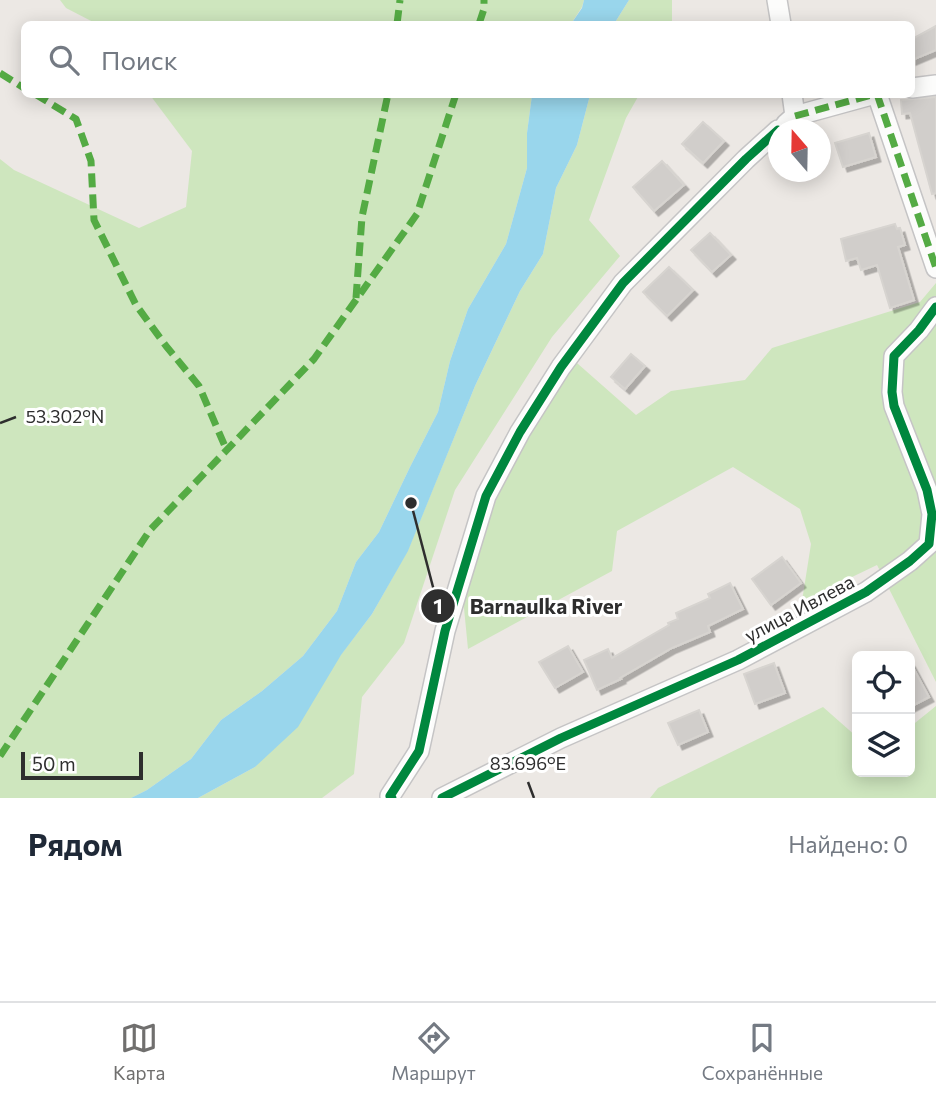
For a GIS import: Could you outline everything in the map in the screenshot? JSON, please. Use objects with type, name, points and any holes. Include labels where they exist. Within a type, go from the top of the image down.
[{"type":"street","points":[[777,0],[780,21]]},
{"type":"street","points":[[915,88],[936,85]]},
{"type":"street","points":[[793,98],[795,116]]},
{"type":"street","points":[[792,119],[861,98]]},
{"type":"street","points":[[877,98],[936,268]]},
{"type":"street","points":[[388,797],[419,751],[445,631],[485,496],[520,432],[561,367],[623,283],[768,140]]},
{"type":"street","name":"улица Ивлева","points":[[442,798],[561,738],[750,654],[866,592],[929,544],[932,514],[927,490],[891,392],[894,356],[936,307]]},
{"type":"green space","points":[[60,0],[584,0],[573,21],[91,21],[66,8]]},
{"type":"green space","points":[[629,0],[672,0],[672,21],[616,21]]},
{"type":"green space","points":[[152,98],[532,98],[527,133],[527,168],[506,244],[468,309],[450,361],[438,412],[379,532],[356,562],[337,611],[303,656],[262,691],[221,720],[191,759],[131,798],[0,798],[0,159],[14,170],[139,228],[186,207],[192,151]]},
{"type":"green space","points":[[589,98],[637,98],[626,118],[589,220],[620,256],[552,337],[455,490],[404,643],[362,697],[354,774],[322,798],[198,798],[255,767],[372,614],[408,550],[475,386],[520,291],[543,254],[556,188],[577,145]]},
{"type":"green space","points":[[936,283],[936,682],[877,565],[802,601],[811,544],[800,509],[733,467],[617,531],[612,571],[468,649],[463,598],[492,483],[569,356],[636,415],[671,391],[745,380],[772,348],[920,302]]},
{"type":"green space","points":[[936,706],[936,798],[650,798],[658,788],[823,707],[852,733],[852,777],[915,777],[915,723]]},
{"type":"water","points":[[584,0],[629,0],[616,21],[573,21]]},
{"type":"water","points":[[532,98],[589,98],[577,145],[556,188],[543,254],[520,291],[475,386],[408,551],[372,614],[341,655],[298,727],[255,767],[198,798],[131,798],[191,759],[221,720],[262,691],[303,656],[337,611],[356,562],[379,532],[438,412],[450,361],[468,309],[506,244],[527,168],[527,133]]},
{"type":"building","points":[[936,26],[936,50],[915,59],[915,37]]},
{"type":"building","points":[[936,97],[936,193],[932,194],[910,113],[902,114],[901,100]]},
{"type":"building","points":[[703,122],[724,141],[703,163],[682,144]]},
{"type":"building","points":[[869,133],[876,157],[843,167],[835,143]]},
{"type":"building","points":[[662,161],[684,185],[654,211],[633,187]]},
{"type":"building","points":[[895,224],[897,229],[900,228],[905,245],[898,247],[914,300],[890,308],[877,265],[861,270],[857,258],[846,261],[841,239]]},
{"type":"building","points":[[710,233],[731,255],[712,272],[691,250]]},
{"type":"building","points":[[669,267],[693,290],[667,316],[643,292]]},
{"type":"building","points":[[631,354],[645,366],[625,389],[611,377]]},
{"type":"building","points":[[782,557],[801,583],[771,605],[752,579]]},
{"type":"building","points":[[730,583],[743,609],[708,626],[710,632],[672,648],[621,679],[597,690],[584,660],[608,649],[612,658],[678,619],[676,613],[710,598],[708,594]]},
{"type":"building","points":[[568,646],[583,672],[555,688],[539,662]]},
{"type":"building","points":[[774,663],[785,693],[755,704],[744,674]]},
{"type":"building","points":[[915,671],[929,697],[915,704]]},
{"type":"building","points":[[699,710],[708,732],[678,745],[668,723]]},
{"type":"marked path","points":[[397,21],[400,0]]},
{"type":"marked path","points":[[480,21],[484,0]]},
{"type":"marked path","points":[[0,73],[21,86]]},
{"type":"marked path","points":[[42,98],[76,119],[91,161],[94,220],[136,305],[199,386],[227,451]]},
{"type":"marked path","points":[[356,298],[362,217],[387,98]]},
{"type":"marked path","points":[[0,756],[150,530],[314,359],[417,214],[455,98]]},
{"type":"marked path","points":[[795,116],[860,98]]},
{"type":"marked path","points":[[878,98],[936,268]]},
{"type":"cycle path","points":[[392,798],[390,796],[419,751],[445,631],[486,496],[520,432],[561,367],[623,283],[768,139]]},
{"type":"cycle path","points":[[442,798],[561,738],[738,660],[866,592],[929,544],[932,514],[927,490],[894,406],[892,392],[894,356],[936,307]]},
{"type":"place","name":"Barnaulka River","points":[[411,503]]}]
